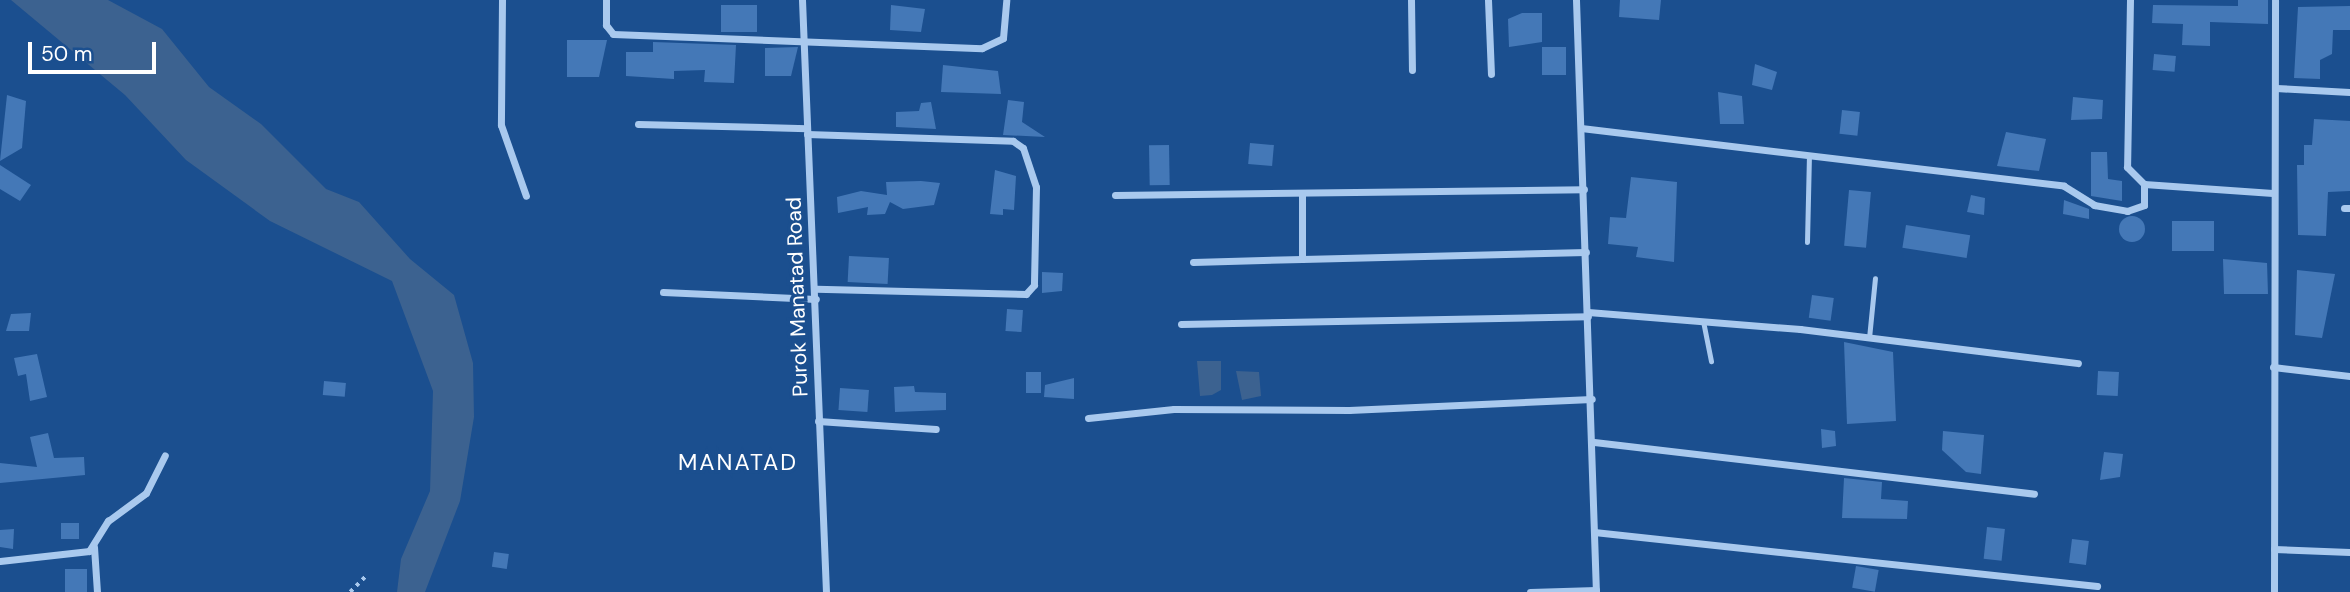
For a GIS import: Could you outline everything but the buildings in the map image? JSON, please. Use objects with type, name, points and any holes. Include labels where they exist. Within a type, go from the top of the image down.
[{"type":"street","points":[[502,0],[501,125],[526,196]]},
{"type":"street","points":[[607,0],[606,25],[613,34],[994,47],[1003,38],[1006,0]]},
{"type":"street","name":"Purok Manatad Road","points":[[802,0],[816,289],[818,421],[826,592]]},
{"type":"street","points":[[1411,0],[1412,70]]},
{"type":"street","points":[[1488,0],[1491,74]]},
{"type":"street","points":[[1530,592],[1596,591],[1594,442],[1576,0]]},
{"type":"street","points":[[2130,0],[2127,167],[2144,184],[2273,193]]},
{"type":"street","points":[[2274,592],[2275,0]]},
{"type":"street","points":[[2276,88],[2350,92]]},
{"type":"street","points":[[638,124],[1013,141],[1023,148],[1036,187],[1034,285],[1026,294],[816,289]]},
{"type":"street","points":[[1581,128],[2064,186],[2094,205],[2127,211],[2144,205],[2144,184]]},
{"type":"street","points":[[1115,195],[1302,195],[1459,187],[1584,189]]},
{"type":"street","points":[[1302,195],[1302,259]]},
{"type":"street","points":[[1193,262],[1586,252]]},
{"type":"street","points":[[663,292],[816,299]]},
{"type":"street","points":[[1181,324],[1588,314],[1703,321],[2078,363]]},
{"type":"street","points":[[2273,367],[2350,376]]},
{"type":"street","points":[[1088,418],[1174,409],[1349,410],[1592,399]]},
{"type":"street","points":[[818,421],[936,429]]},
{"type":"street","points":[[1594,442],[2034,494]]},
{"type":"street","points":[[97,592],[94,547],[108,521],[146,493],[164,456]]},
{"type":"street","points":[[1594,532],[2097,586]]},
{"type":"street","points":[[0,561],[77,556],[94,547]]},
{"type":"street","points":[[2274,549],[2350,552]]},
{"type":"lane","points":[[1807,242],[1809,155]]},
{"type":"lane","points":[[1869,338],[1875,278]]},
{"type":"lane","points":[[1703,321],[1711,361]]},
{"type":"path","points":[[350,592],[366,576]]},
{"type":"water","points":[[11,0],[108,0],[162,29],[209,87],[261,124],[326,189],[359,202],[410,259],[454,295],[473,363],[474,417],[460,501],[425,592],[397,592],[401,559],[430,491],[433,391],[392,281],[270,221],[186,160],[125,95]]},
{"type":"water","points":[[1197,361],[1221,361],[1221,390],[1212,395],[1200,396]]},
{"type":"water","points":[[1236,371],[1259,372],[1261,396],[1242,400]]},
{"type":"district","name":"MANATAD","points":[[738,462]]}]
